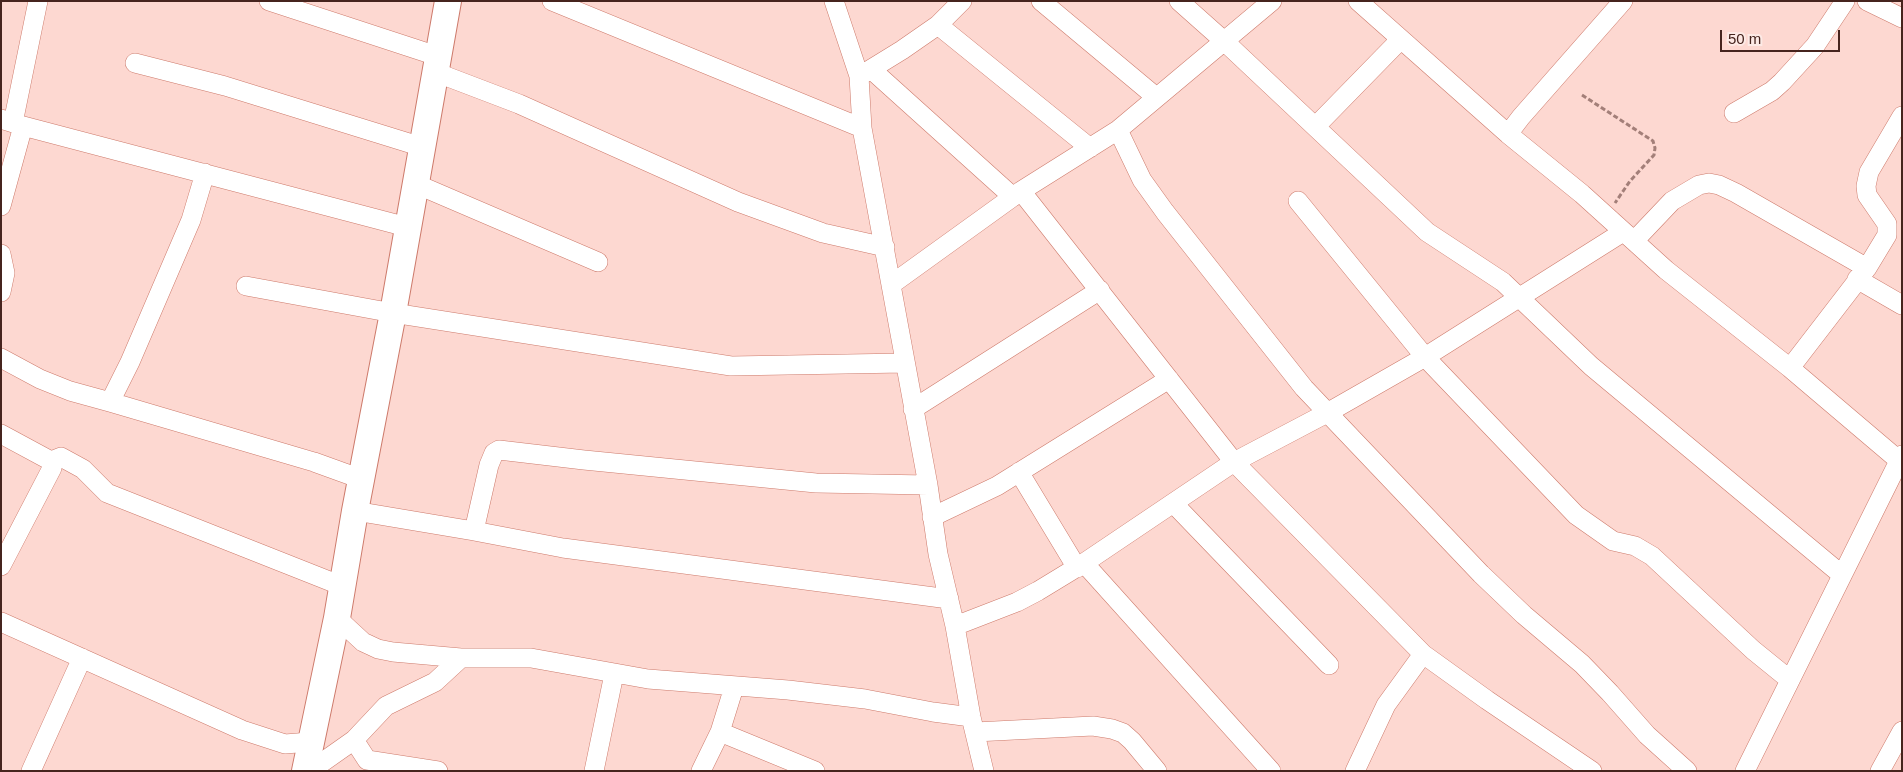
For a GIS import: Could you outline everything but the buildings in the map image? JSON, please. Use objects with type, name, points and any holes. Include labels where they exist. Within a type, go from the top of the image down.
[{"type":"street","points":[[1,206],[12,122],[38,1]]},
{"type":"street","points":[[269,1],[436,64],[518,104],[738,202],[823,233],[885,247]]},
{"type":"street","points":[[304,771],[337,618],[448,1]]},
{"type":"street","points":[[552,1],[862,128]]},
{"type":"street","points":[[865,73],[938,25],[962,1]]},
{"type":"street","points":[[1041,1],[1156,97]]},
{"type":"street","points":[[1179,1],[1316,126],[1427,232],[1497,278],[1605,377],[1842,575]]},
{"type":"street","points":[[892,284],[1017,194],[1118,130],[1272,1]]},
{"type":"street","points":[[1358,1],[1508,134],[1582,194],[1666,270],[1790,368],[1901,460],[1745,771]]},
{"type":"street","points":[[1508,134],[1623,1]]},
{"type":"street","points":[[1734,113],[1772,91],[1782,82],[1816,46],[1845,1]]},
{"type":"street","points":[[1867,1],[1902,18]]},
{"type":"street","points":[[830,4],[865,73],[1017,194],[1100,290],[1234,462],[1423,654],[1592,771]]},
{"type":"street","points":[[938,25],[1090,148]]},
{"type":"street","points":[[1316,126],[1400,40]]},
{"type":"street","points":[[135,62],[225,86],[422,147]]},
{"type":"street","points":[[865,73],[862,128],[928,485],[938,554],[955,626],[973,724],[984,771]]},
{"type":"street","points":[[1790,368],[1862,273],[1887,235],[1887,224],[1867,194],[1866,186],[1869,172],[1902,116]]},
{"type":"street","points":[[12,122],[407,227]]},
{"type":"street","points":[[1118,130],[1142,180],[1165,212],[1283,362],[1327,413],[1491,584],[1582,664],[1647,736],[1688,771]]},
{"type":"street","points":[[110,402],[130,362],[190,220],[205,173]]},
{"type":"street","points":[[955,626],[1017,602],[1081,565],[1234,462],[1327,413],[1628,237],[1672,201],[1699,185],[1709,183],[1719,185],[1736,193],[1862,273],[1902,305]]},
{"type":"street","points":[[416,184],[598,262]]},
{"type":"street","points":[[1298,201],[1425,357],[1576,515],[1613,541],[1635,546],[1652,556],[1753,650],[1790,680]]},
{"type":"street","points":[[1,254],[5,273],[1,292]]},
{"type":"street","points":[[246,286],[393,314],[731,366],[904,363]]},
{"type":"street","points":[[913,409],[1100,290]]},
{"type":"street","points":[[1,358],[70,391],[314,462],[361,479]]},
{"type":"street","points":[[932,517],[961,505],[1019,472],[1169,378]]},
{"type":"street","points":[[1,434],[51,461]]},
{"type":"street","points":[[474,532],[489,465],[494,453],[498,450],[816,483],[928,485]]},
{"type":"street","points":[[51,461],[61,457],[83,470],[107,493],[342,586]]},
{"type":"street","points":[[1,566],[51,474],[51,461]]},
{"type":"street","points":[[1019,472],[1081,565],[1271,771]]},
{"type":"street","points":[[1173,503],[1329,665]]},
{"type":"street","points":[[355,511],[563,548],[948,598]]},
{"type":"street","points":[[337,618],[363,642],[378,649],[393,652],[461,658],[531,658],[648,679],[788,690],[865,699],[934,712],[973,724],[1094,726],[1112,729],[1123,733],[1132,741],[1157,771]]},
{"type":"street","points":[[1,622],[242,730],[285,744],[310,742]]},
{"type":"street","points":[[1355,771],[1386,705],[1423,654]]},
{"type":"street","points":[[31,771],[82,658]]},
{"type":"street","points":[[310,771],[354,740],[386,706],[434,682],[461,658]]},
{"type":"street","points":[[594,771],[614,674]]},
{"type":"street","points":[[701,771],[720,732],[734,687]]},
{"type":"street","points":[[720,732],[815,771]]},
{"type":"street","points":[[1880,771],[1900,737]]},
{"type":"street","points":[[354,740],[367,760],[438,771]]},
{"type":"path","points":[[1582,95],[1649,138],[1655,148],[1654,155],[1630,181],[1606,216]]}]
